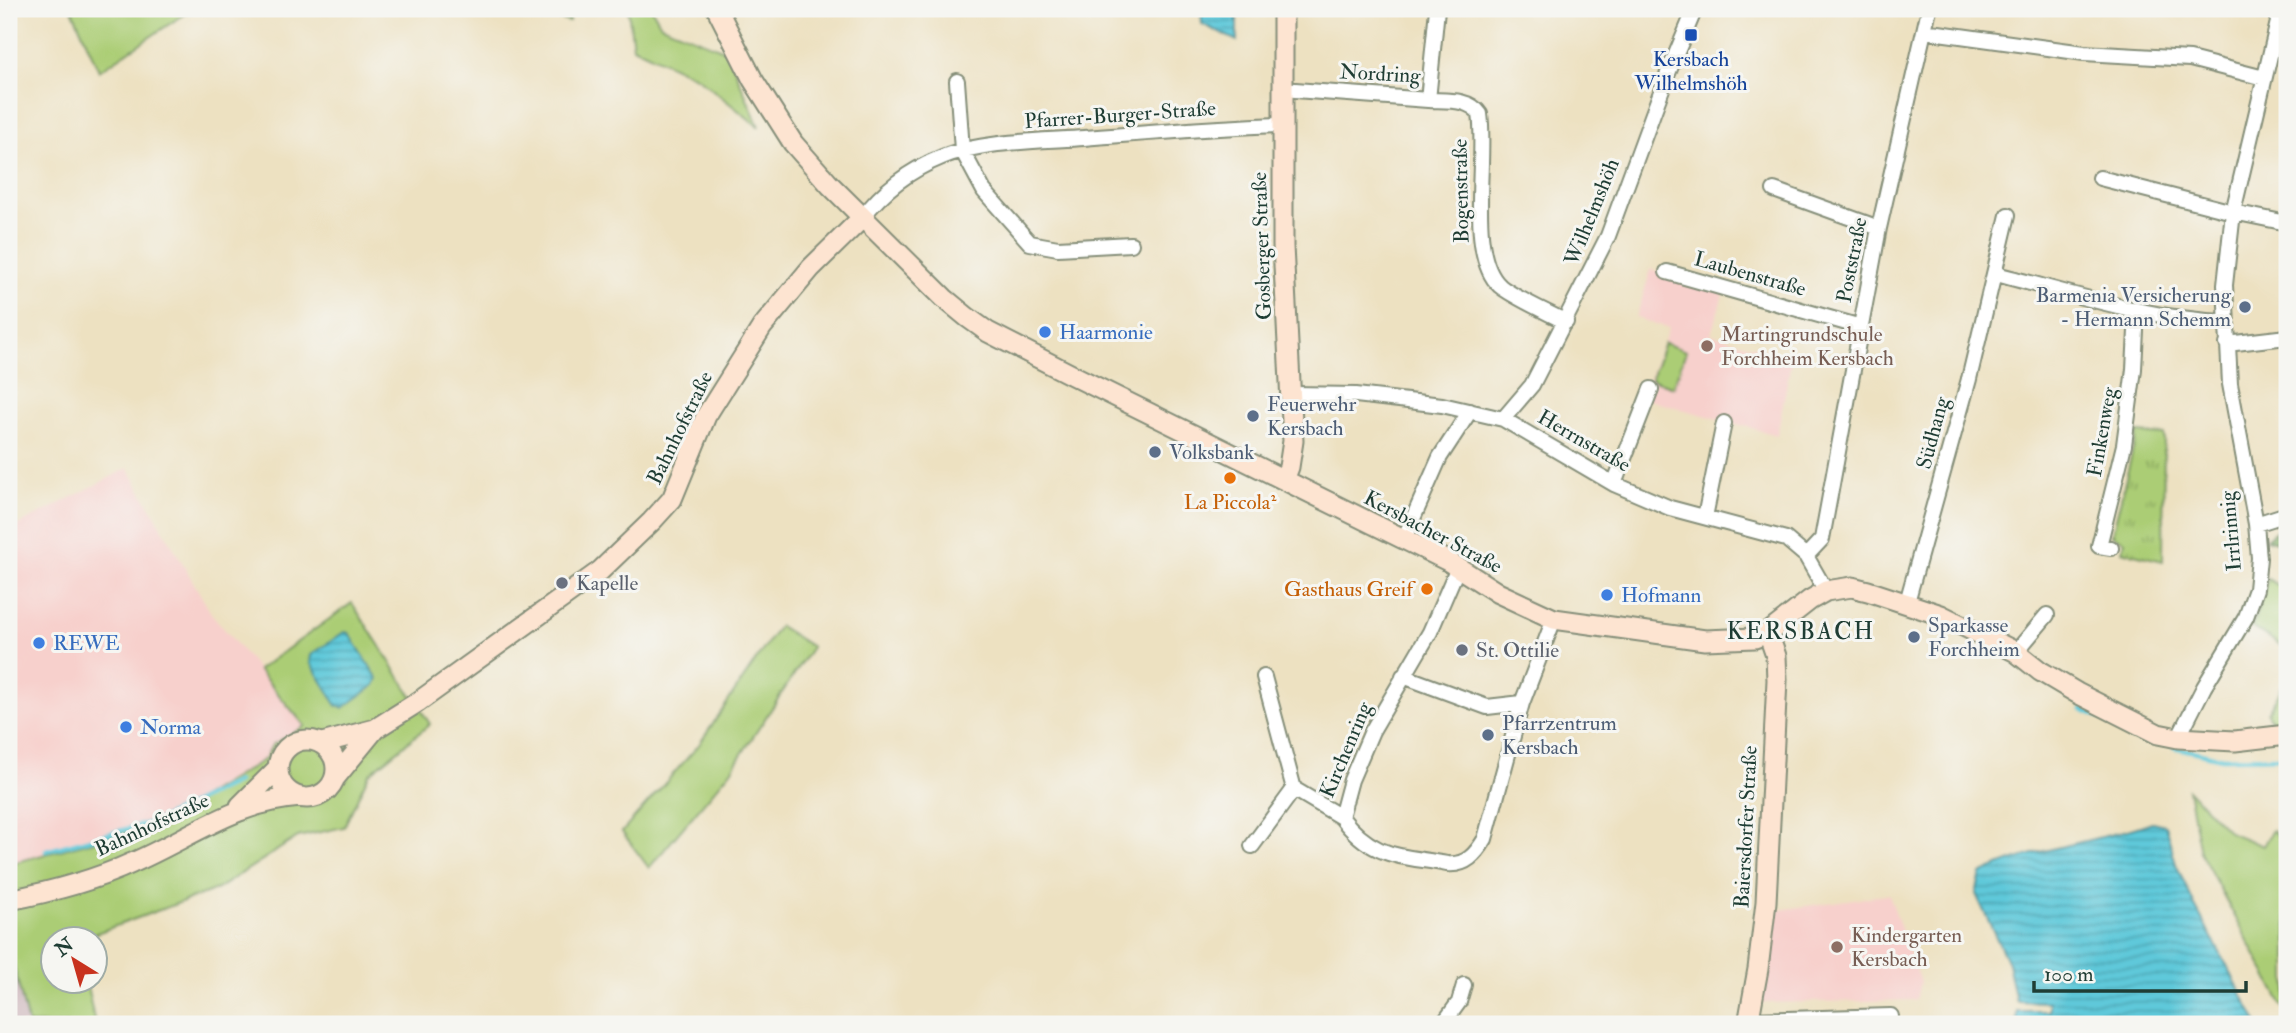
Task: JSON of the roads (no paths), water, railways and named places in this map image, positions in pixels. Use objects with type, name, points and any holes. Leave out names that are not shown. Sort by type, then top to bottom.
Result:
[{"type":"street","name":"Kersbacher Straße","points":[[717,9],[754,80],[793,143],[830,185],[944,298],[988,332],[1404,539],[1458,567],[1498,593],[1554,620],[1705,640],[1745,639],[1768,633],[1826,591]]},
{"type":"street","name":"Gosberger Straße","points":[[1283,9],[1283,247],[1293,441],[1284,480]]},
{"type":"street","name":"Nordring","points":[[1282,89],[1428,100],[1437,9]]},
{"type":"street","name":"Wilhelmshöh","points":[[1503,419],[1532,385],[1608,236],[1665,78],[1695,9]]},
{"type":"street","name":"Poststraße","points":[[1806,556],[1822,540],[1879,228],[1929,9]]},
{"type":"street","name":"Irrlrinnig","points":[[2178,738],[2204,687],[2246,617],[2256,589],[2259,558],[2256,524],[2230,384],[2225,322],[2227,252],[2233,212],[2281,9]]},
{"type":"street","points":[[1924,31],[2084,53],[2190,59],[2264,78]]},
{"type":"street","points":[[957,81],[962,150],[984,191],[1030,243],[1058,248],[1131,244]]},
{"type":"street","name":"Bogenstraße","points":[[1428,100],[1468,103],[1480,114],[1480,234],[1486,267],[1500,286],[1566,322]]},
{"type":"street","name":"Pfarrer-Burger-Straße","points":[[868,224],[884,192],[905,176],[943,156],[962,150],[1026,142],[1281,125]]},
{"type":"street","points":[[2100,178],[2287,223]]},
{"type":"street","points":[[1774,190],[1879,228]]},
{"type":"street","name":"Südhang","points":[[1908,602],[1996,274],[2008,215]]},
{"type":"street","name":"Bahnhofstraße","points":[[375,729],[418,702],[600,570],[652,521],[672,499],[706,416],[762,327],[811,268],[868,224]]},
{"type":"street","name":"Laubenstraße","points":[[1667,272],[1861,327]]},
{"type":"street","points":[[1996,274],[2137,311],[2225,322]]},
{"type":"street","name":"Finkenweg","points":[[2111,548],[2099,546],[2124,445],[2134,369],[2137,311]]},
{"type":"street","points":[[2227,344],[2287,337]]},
{"type":"street","points":[[1614,484],[1651,390]]},
{"type":"street","name":"Herrnstraße","points":[[1292,394],[1356,395],[1443,405],[1503,419],[1614,484],[1670,508],[1786,539],[1806,556],[1826,591]]},
{"type":"street","points":[[1404,539],[1440,457],[1470,411]]},
{"type":"street","points":[[1705,517],[1724,423]]},
{"type":"street","points":[[2256,524],[2287,514]]},
{"type":"street","name":"Kirchenring","points":[[1458,567],[1430,632],[1372,732],[1351,780],[1341,817],[1355,836],[1369,846],[1388,853],[1456,865],[1475,855],[1485,839],[1522,703],[1554,620]]},
{"type":"street","points":[[1826,591],[1852,587],[1908,602],[1941,615],[2016,652],[2040,671],[2077,693],[2158,734],[2178,738],[2235,741],[2287,735]]},
{"type":"street","points":[[2016,652],[2047,615]]},
{"type":"street","name":"Baiersdorfer Straße","points":[[1749,1022],[1758,969],[1769,855],[1777,680],[1776,656],[1768,633]]},
{"type":"street","points":[[1403,676],[1487,707],[1522,703]]},
{"type":"street","points":[[1264,677],[1294,789],[1341,817]]},
{"type":"street","points":[[234,812],[278,768],[282,754],[293,743],[307,739],[322,743],[375,729]]},
{"type":"street","points":[[234,812],[276,799],[317,796],[331,786],[375,729]]},
{"type":"street","points":[[322,743],[335,758],[335,778]]},
{"type":"street","points":[[278,768],[284,787],[301,797]]},
{"type":"street","points":[[1252,846],[1294,789]]},
{"type":"street","name":"Bahnhofstraße","points":[[9,900],[33,896],[132,864],[234,812]]},
{"type":"street","points":[[1443,1024],[1459,1002],[1464,985]]},
{"type":"street","points":[[1749,1022],[1891,1016],[1888,1024]]},
{"type":"water","points":[[1201,9],[1237,9],[1237,41],[1202,24]]},
{"type":"water","points":[[344,632],[349,633],[378,679],[375,685],[343,708],[337,706],[310,662],[311,655]]},
{"type":"water","points":[[2152,822],[2165,825],[2176,864],[2194,904],[2258,1024],[2017,1024],[2017,1011],[2049,1011],[2049,1002],[2016,1001],[2008,963],[1976,894],[1981,874],[2022,857]]},
{"type":"waterway","points":[[2082,709],[2149,740]]},
{"type":"waterway","points":[[2174,747],[2222,758],[2287,757]]},
{"type":"waterway","points":[[46,851],[156,821],[237,782]]},
{"type":"place","name":"Kersbach Wilhelmshöh","points":[[1691,35]]},
{"type":"place","name":"Barmenia Versicherung - Hermann Schemm","points":[[2245,307]]},
{"type":"place","name":"Haarmonie","points":[[1045,332]]},
{"type":"place","name":"Martingrundschule Forchheim Kersbach","points":[[1707,346]]},
{"type":"place","name":"Feuerwehr Kersbach","points":[[1253,416]]},
{"type":"place","name":"Volksbank","points":[[1155,452]]},
{"type":"place","name":"La Piccola²","points":[[1230,478]]},
{"type":"place","name":"Kapelle","points":[[562,583]]},
{"type":"place","name":"Gasthaus Greif","points":[[1427,589]]},
{"type":"place","name":"Hofmann","points":[[1607,595]]},
{"type":"place","name":"Sparkasse Forchheim","points":[[1914,637]]},
{"type":"place","name":"REWE","points":[[39,643]]},
{"type":"place","name":"St. Ottilie","points":[[1462,650]]},
{"type":"place","name":"Norma","points":[[126,727]]},
{"type":"place","name":"Pfarrzentrum Kersbach","points":[[1488,735]]},
{"type":"place","name":"Kindergarten Kersbach","points":[[1837,947]]},
{"type":"district","name":"KERSBACH","points":[[1801,631]]}]
